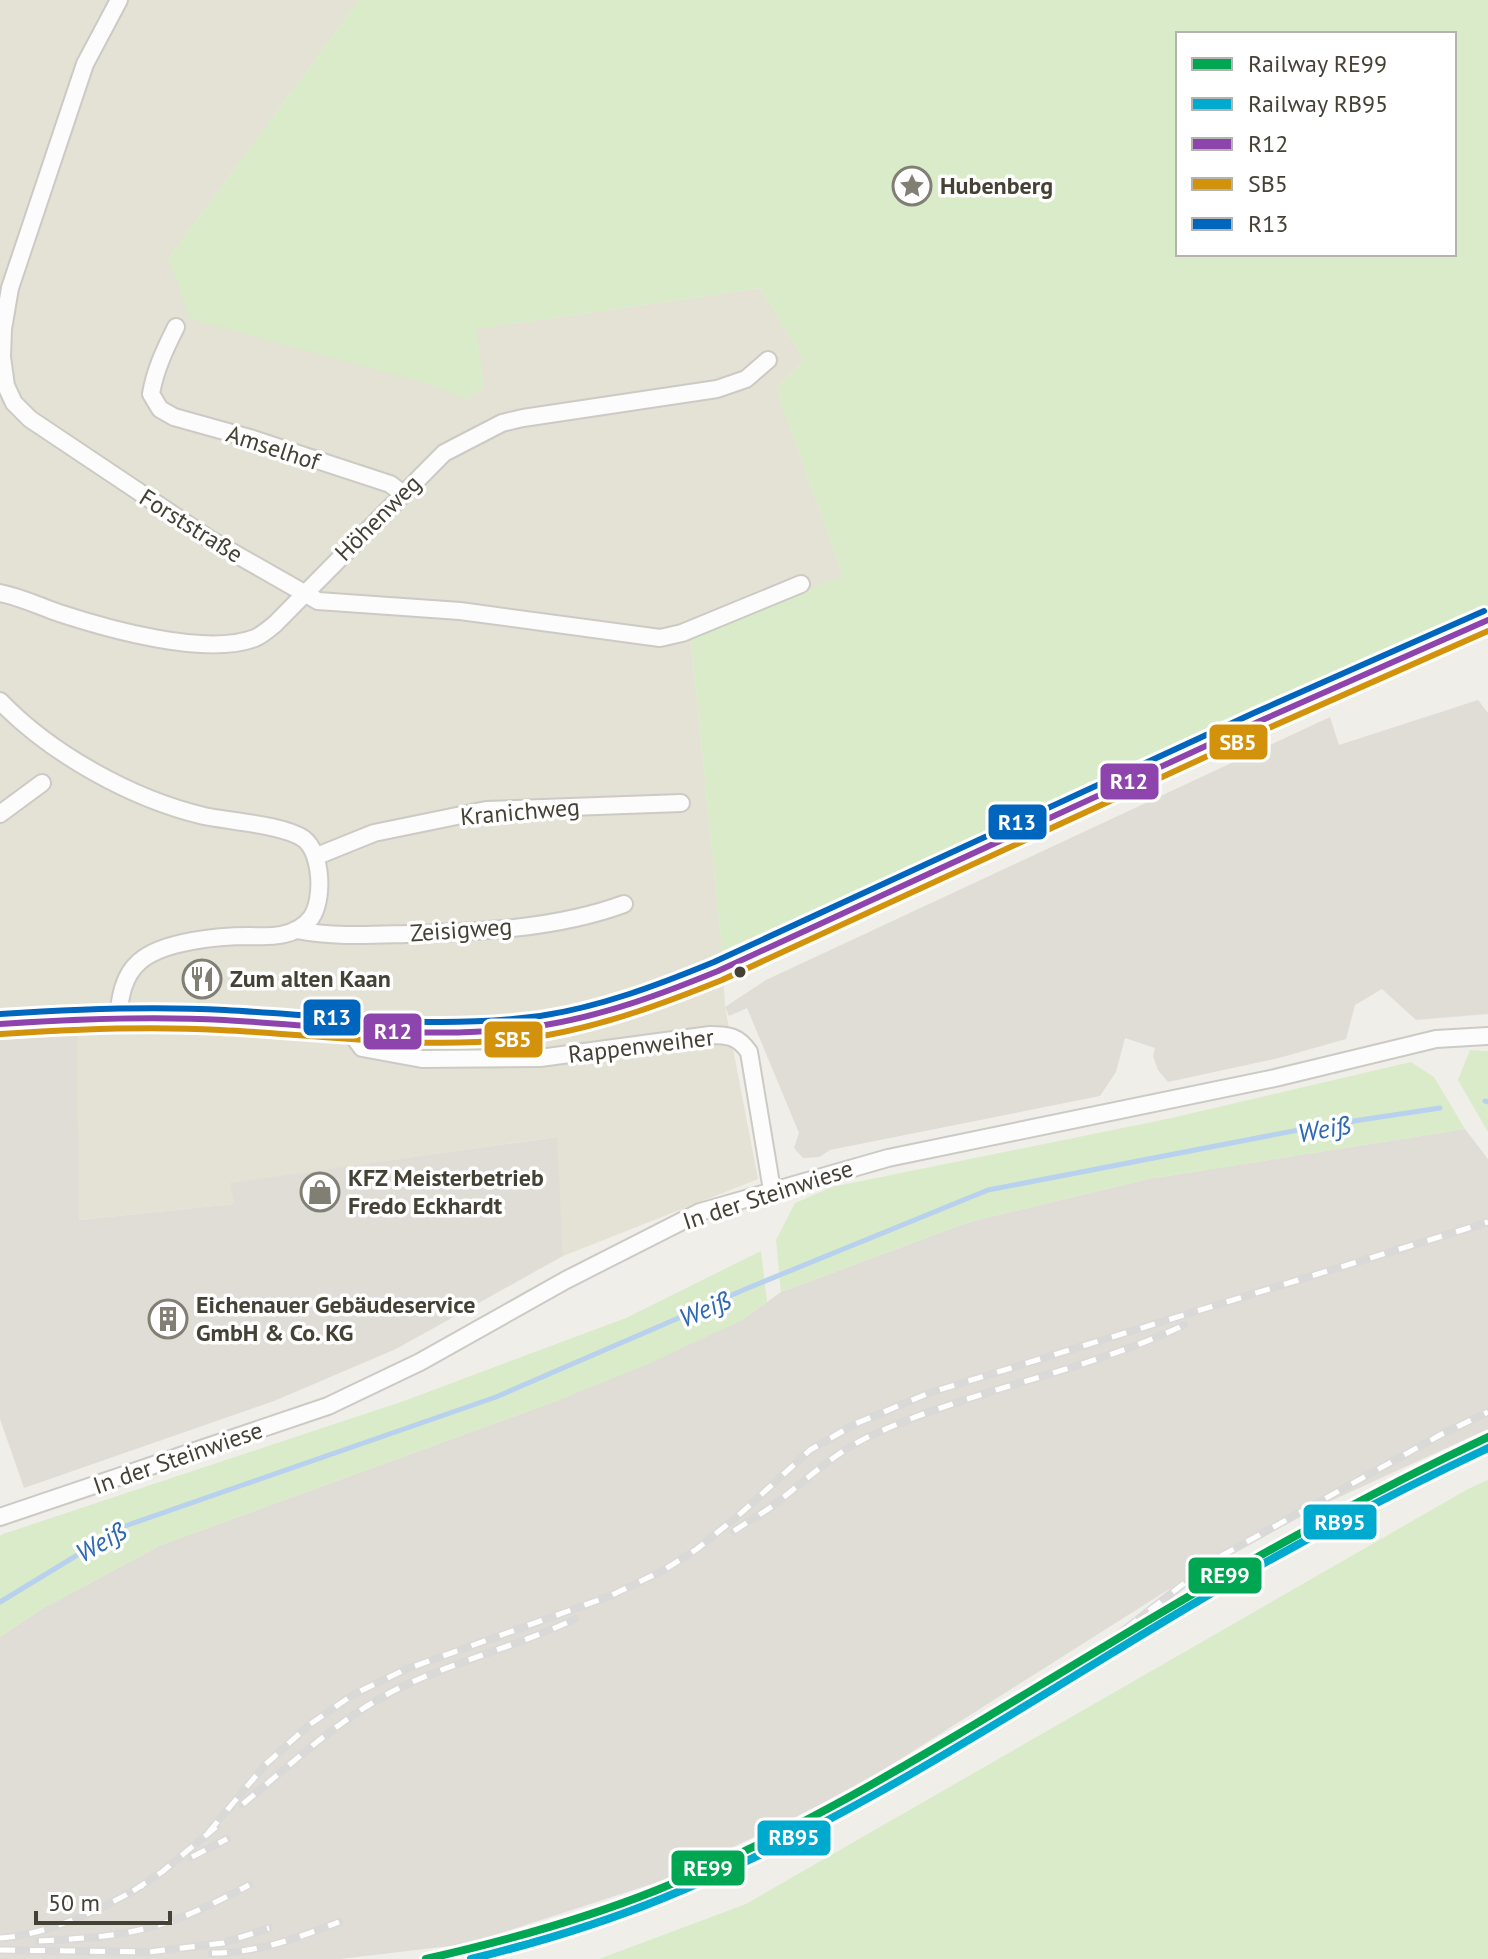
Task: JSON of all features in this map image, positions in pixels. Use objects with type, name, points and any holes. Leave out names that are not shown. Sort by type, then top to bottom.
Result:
[{"type":"main road","points":[[0,1024],[118,1017],[468,1033],[545,1025],[602,1013],[720,969],[1175,758],[1488,620]]},
{"type":"street","name":"Forststraße","points":[[119,0],[85,64],[10,288],[3,329],[2,357],[6,386],[14,403],[30,419],[211,540],[318,601],[460,611],[660,638],[682,633],[801,584]]},
{"type":"street","name":"Amselhof","points":[[176,327],[159,360],[151,394],[160,409],[174,417],[390,484],[402,493]]},
{"type":"street","name":"Höhenweg","points":[[0,593],[144,636],[188,642],[232,643],[256,637],[275,624],[444,453],[502,423],[717,389],[746,379],[768,360]]},
{"type":"street","points":[[0,701],[53,746],[108,779],[165,804],[201,815],[284,830],[304,839],[317,856],[320,884],[312,916],[296,930],[281,936],[190,942],[140,960],[120,996],[118,1017]]},
{"type":"street","points":[[0,814],[42,783]]},
{"type":"street","name":"Kranichweg","points":[[317,856],[374,833],[486,810],[681,803]]},
{"type":"street","name":"Zeisigweg","points":[[296,930],[326,936],[471,932],[601,912],[624,904]]},
{"type":"street","name":"Rappenweiher","points":[[348,1029],[362,1048],[422,1059],[540,1058],[728,1035],[741,1041],[749,1052],[772,1190]]},
{"type":"street","name":"In der Steinwiese","points":[[0,1517],[328,1406],[420,1362],[566,1280],[700,1212],[888,1158],[1275,1078],[1436,1039],[1488,1036]]},
{"type":"shaded area","points":[[0,0],[359,0],[168,259],[466,399],[484,388],[476,329],[760,288],[804,360],[776,388],[843,576],[691,641],[725,1007],[758,1179],[563,1256],[556,1137],[231,1183],[234,1204],[78,1220],[77,1032],[0,1037]]},
{"type":"shaded area","points":[[1478,700],[1488,713],[1488,1014],[1416,1020],[1382,989],[1355,1005],[1346,1039],[1279,1058],[1168,1082],[1158,1070],[1153,1056],[1155,1048],[1125,1038],[1116,1072],[1100,1096],[830,1150],[819,1157],[803,1158],[794,1148],[799,1133],[747,1008],[729,1016],[725,1007],[766,980],[1330,717],[1339,745]]},
{"type":"shaded area","points":[[77,1032],[79,1220],[234,1204],[230,1183],[557,1137],[563,1256],[396,1349],[274,1401],[24,1488],[0,1419],[0,1037]]},
{"type":"shaded area","points":[[1465,1129],[1488,1159],[1488,1429],[1250,1538],[850,1791],[664,1880],[467,1944],[340,1959],[0,1959],[0,1637],[45,1607],[161,1545],[559,1400],[742,1320],[781,1292],[969,1222],[1148,1179]]},
{"type":"green space","points":[[359,0],[1488,0],[1488,607],[722,951],[691,640],[843,576],[776,388],[804,360],[760,288],[477,329],[484,388],[466,399],[433,385],[191,319],[168,259]]},
{"type":"green space","points":[[1470,1050],[1488,1051],[1488,1132],[1458,1080]]},
{"type":"green space","points":[[1411,1062],[1434,1077],[1465,1129],[1148,1179],[969,1222],[781,1292],[776,1240],[795,1203],[832,1187],[1167,1119]]},
{"type":"green space","points":[[761,1251],[767,1302],[742,1320],[648,1364],[559,1400],[161,1545],[45,1607],[0,1637],[0,1536],[3,1534],[404,1401],[626,1318]]},
{"type":"green space","points":[[1488,1480],[1488,1959],[599,1959],[746,1904]]},
{"type":"waterway","name":"Weiß","points":[[0,1602],[125,1526],[496,1397],[748,1288],[988,1190],[1314,1127],[1440,1108]]},
{"type":"railway","points":[[208,1833],[265,1765],[309,1725],[354,1694],[404,1670],[610,1596],[664,1570],[697,1549],[739,1515],[810,1450],[855,1424],[929,1393],[1488,1222]]},
{"type":"railway","points":[[734,1531],[774,1505],[833,1458],[868,1437],[946,1406],[1146,1342],[1184,1325]]},
{"type":"railway","points":[[1051,1680],[1100,1649],[1214,1560],[1442,1434],[1488,1412]]},
{"type":"railway","points":[[243,1804],[343,1722],[387,1694],[430,1674],[575,1619]]},
{"type":"railway","points":[[133,1891],[162,1872],[216,1827]]},
{"type":"railway","points":[[192,1857],[227,1839]]},
{"type":"railway","points":[[0,1938],[37,1932],[74,1919],[143,1885]]},
{"type":"railway","points":[[39,1941],[109,1935],[151,1927],[189,1914],[249,1885]]},
{"type":"railway","points":[[212,1953],[261,1947],[339,1922]]},
{"type":"railway","points":[[0,1950],[149,1952],[223,1943],[269,1928]]},
{"type":"rail line","name":"RE99","points":[[426,1959],[600,1911],[716,1865],[773,1837],[942,1744],[1248,1563],[1343,1510],[1488,1437]]},
{"type":"rail line","name":"RB95","points":[[471,1959],[568,1932],[638,1908],[802,1834],[938,1758],[1274,1557],[1488,1448]]},
{"type":"transit line","name":"R13","points":[[0,1014],[169,1008],[461,1022],[540,1016],[607,1001],[714,962],[1256,712],[1484,611]]},
{"type":"transit line","name":"R12","points":[[0,1024],[168,1018],[384,1031],[465,1032],[545,1025],[589,1016],[654,996],[718,971],[1260,721],[1488,620]]},
{"type":"transit line","name":"SB5","points":[[1,1034],[165,1028],[466,1043],[548,1035],[592,1025],[658,1005],[722,980],[1264,730],[1488,631]]},
{"type":"place","name":"Hubenberg","points":[[912,186]]},
{"type":"place","name":"Zum alten Kaan","points":[[202,979]]},
{"type":"place","name":"KFZ Meisterbetrieb Fredo Eckhardt","points":[[320,1192]]},
{"type":"place","name":"Eichenauer Gebäudeservice GmbH & Co. KG","points":[[168,1319]]}]
